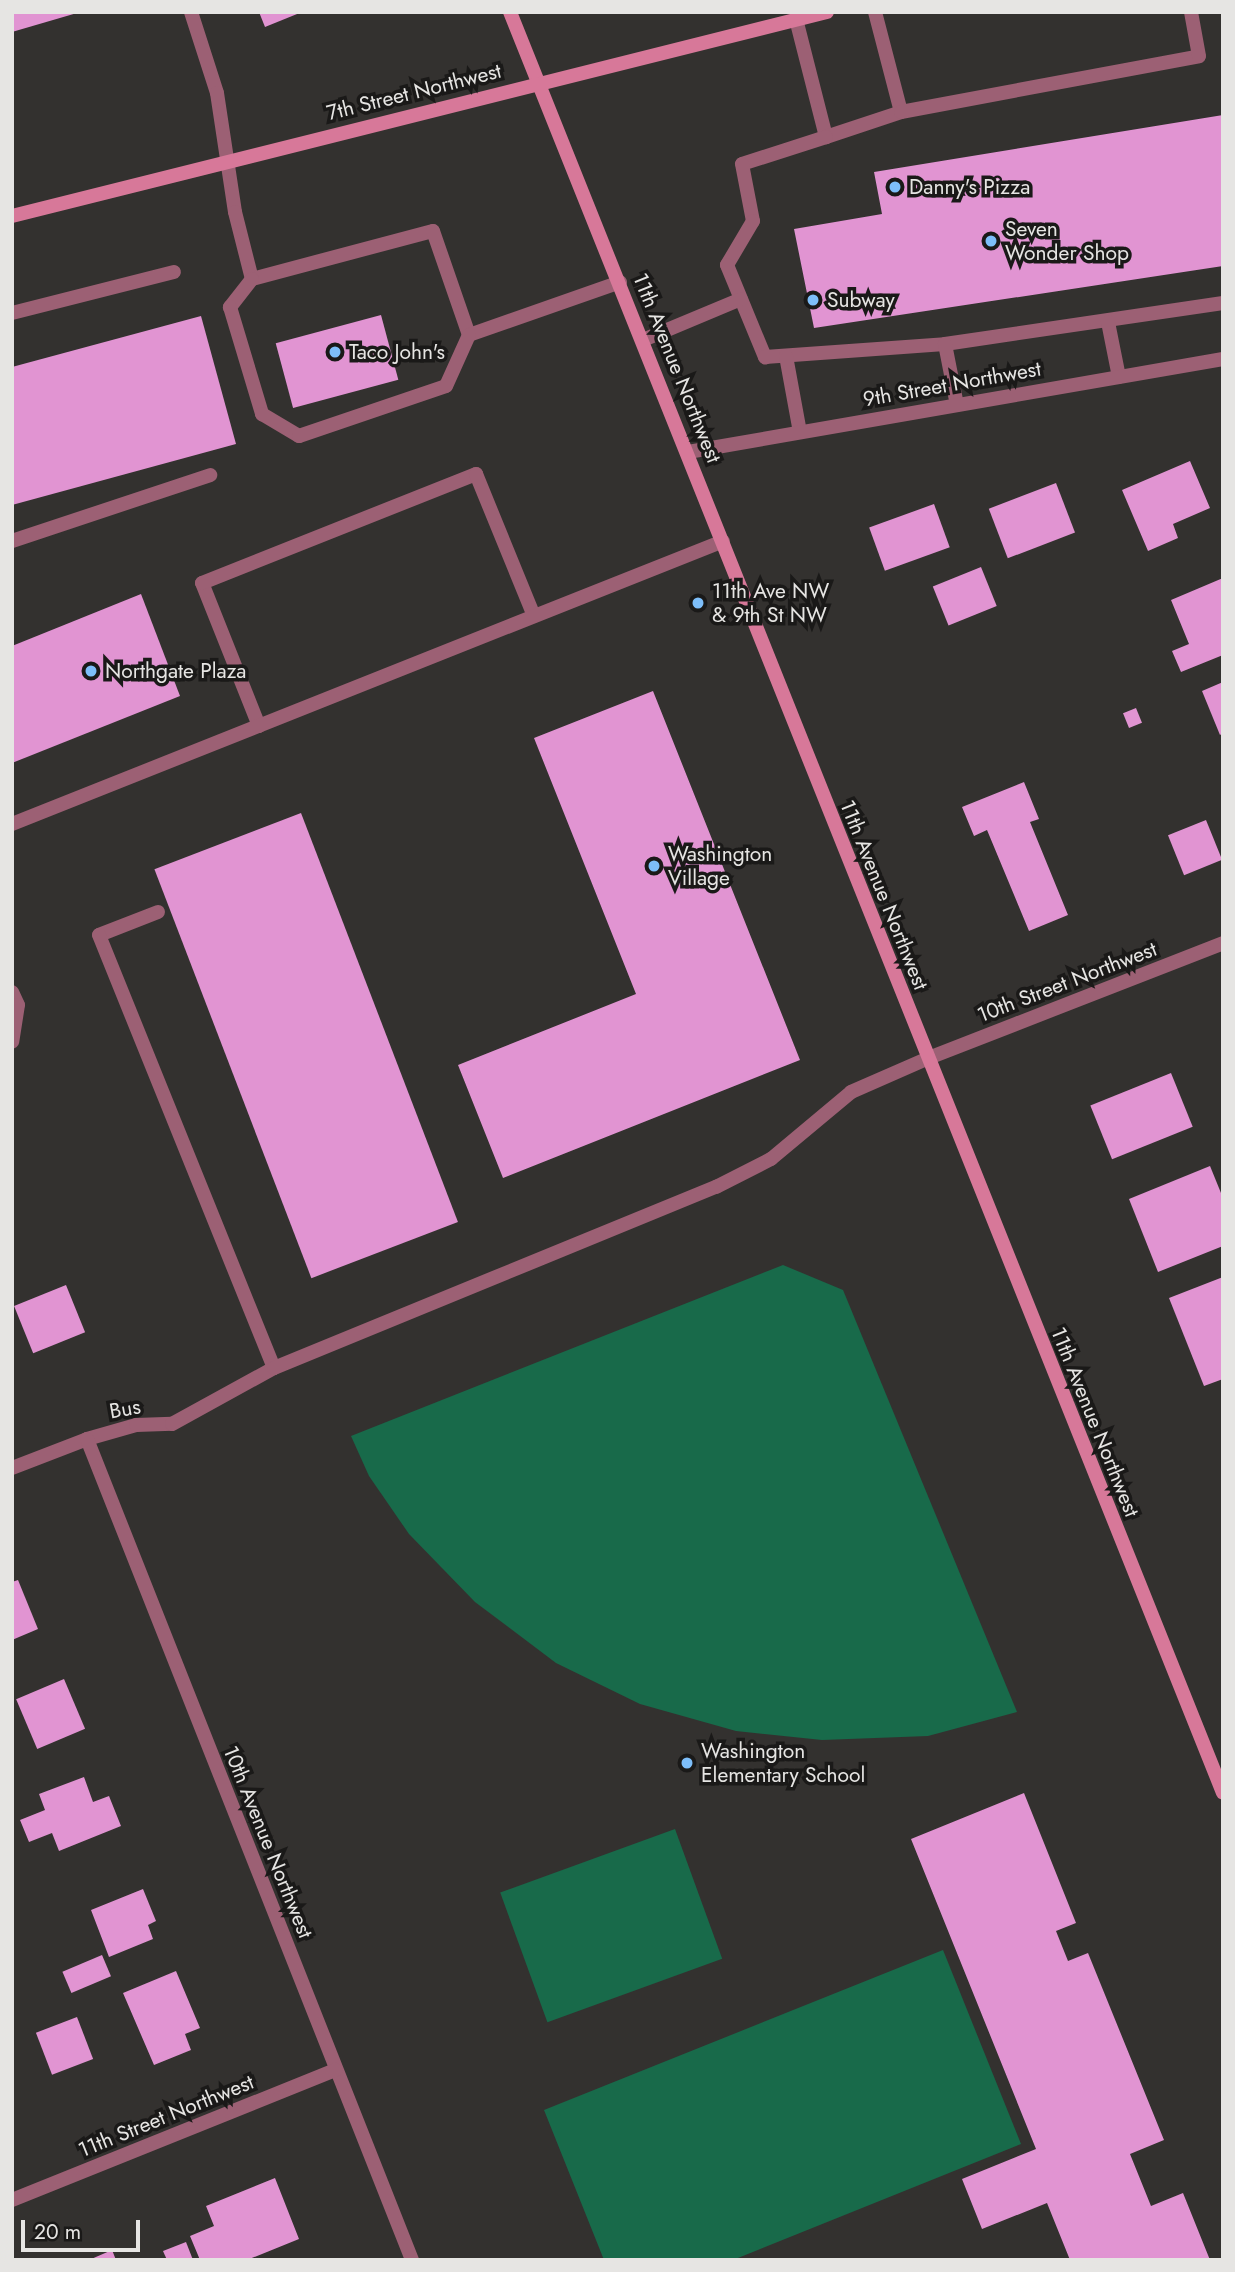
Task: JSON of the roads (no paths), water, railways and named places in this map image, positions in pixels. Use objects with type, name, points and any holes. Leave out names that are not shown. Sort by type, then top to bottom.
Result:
[{"type":"main road","name":"11th Avenue Northwest","points":[[510,12],[688,452],[926,1059],[1223,1793]]},
{"type":"main road","name":"7th Street Northwest","points":[[12,216],[827,12]]},
{"type":"street","points":[[191,12],[217,93],[252,279]]},
{"type":"street","points":[[875,12],[901,112]]},
{"type":"street","points":[[1191,12],[1199,56],[901,112],[742,164],[753,221],[727,265],[765,358],[945,344],[1222,305]]},
{"type":"street","points":[[796,19],[826,137]]},
{"type":"street","points":[[433,231],[469,335],[446,386],[299,436],[262,414],[230,307],[252,279],[433,231]]},
{"type":"street","points":[[12,313],[174,272]]},
{"type":"street","points":[[469,335],[620,282]]},
{"type":"street","points":[[643,340],[741,299]]},
{"type":"street","points":[[1108,322],[1119,377]]},
{"type":"street","points":[[945,344],[957,405]]},
{"type":"street","points":[[786,356],[800,432]]},
{"type":"street","name":"9th Street Northwest","points":[[688,452],[1223,359]]},
{"type":"street","points":[[259,726],[202,583],[476,474],[534,616]]},
{"type":"street","points":[[12,541],[209,475]]},
{"type":"street","points":[[12,824],[723,541]]},
{"type":"street","points":[[158,912],[99,936],[274,1368]]},
{"type":"street","name":"10th Street Northwest","points":[[172,1424],[274,1368],[716,1187],[771,1159],[851,1092],[926,1059],[1223,943]]},
{"type":"street","points":[[12,992],[18,1005],[12,1042]]},
{"type":"street","name":"Bus","points":[[87,1438],[136,1425],[172,1424]]},
{"type":"street","points":[[12,1468],[87,1438]]},
{"type":"street","name":"10th Avenue Northwest","points":[[87,1438],[412,2260]]},
{"type":"street","name":"11th Street Northwest","points":[[12,2200],[336,2070]]},
{"type":"place","name":"Danny's Pizza","points":[[895,187]]},
{"type":"place","name":"Seven Wonder Shop","points":[[991,241]]},
{"type":"place","name":"Subway","points":[[813,300]]},
{"type":"place","name":"Taco John's","points":[[335,352]]},
{"type":"place","name":"11th Ave NW & 9th St NW","points":[[698,603]]},
{"type":"place","name":"Northgate Plaza","points":[[91,671]]},
{"type":"place","name":"Washington Village","points":[[654,866]]},
{"type":"place","name":"Washington Elementary School","points":[[687,1763]]}]
